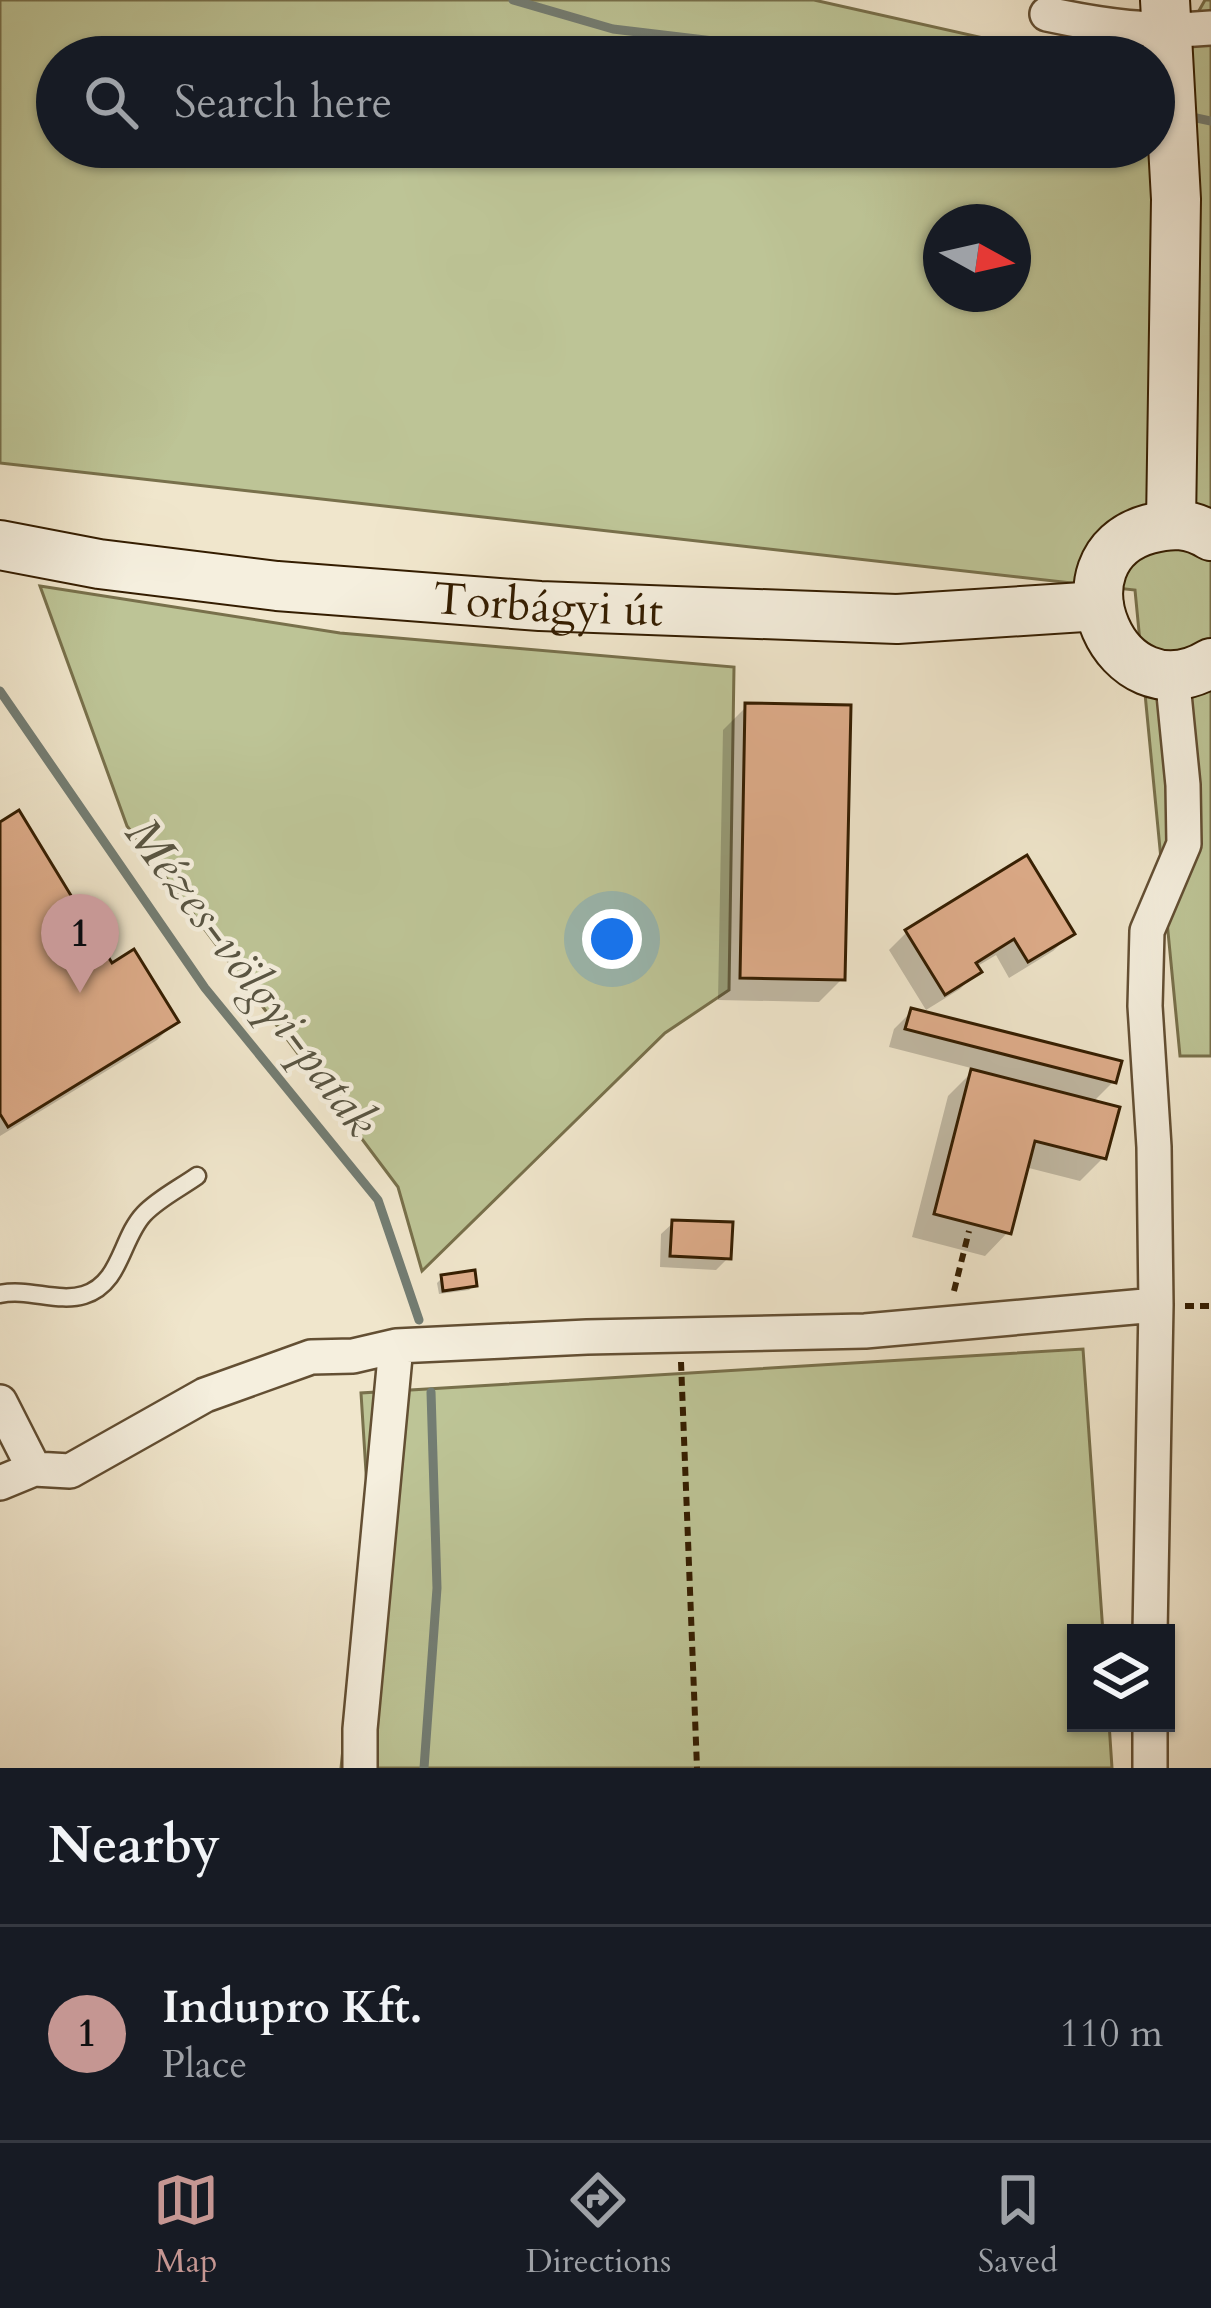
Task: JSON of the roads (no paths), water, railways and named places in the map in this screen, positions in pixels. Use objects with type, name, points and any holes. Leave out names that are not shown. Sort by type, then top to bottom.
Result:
[{"type":"street","points":[[1047,14],[1123,29],[1181,20],[1175,95]]},
{"type":"street","points":[[1150,1624],[1156,1305],[1154,1147],[1145,1006],[1147,932],[1184,844],[1183,785],[1192,668],[1146,670],[1129,661],[1104,631],[1098,588],[1105,566],[1138,532],[1191,530],[1175,166]]},
{"type":"street","name":"Torbágyi út","points":[[0,545],[99,564],[277,586],[540,606],[896,619],[1099,606]]},
{"type":"street","points":[[0,1483],[34,1469],[70,1472],[205,1395],[311,1358],[353,1356],[395,1346],[865,1331],[1156,1305]]},
{"type":"street","points":[[360,1768],[395,1346]]},
{"type":"street","points":[[0,1402],[34,1469]]},
{"type":"street","points":[[1150,1732],[1150,1768]]},
{"type":"lane","points":[[0,1294],[22,1290],[84,1295],[107,1280],[142,1216],[197,1176]]},
{"type":"waterway","points":[[513,0],[613,29],[671,36]]},
{"type":"waterway","points":[[1187,116],[1211,121]]},
{"type":"waterway","name":"Mézes-völgyi-patak","points":[[0,691],[205,988],[378,1200],[419,1320]]},
{"type":"waterway","name":"Mézes-völgyi-patak","points":[[424,1768],[437,1588],[431,1392]]},
{"type":"place","name":"Indupro Kft.","points":[[80,993]]}]
